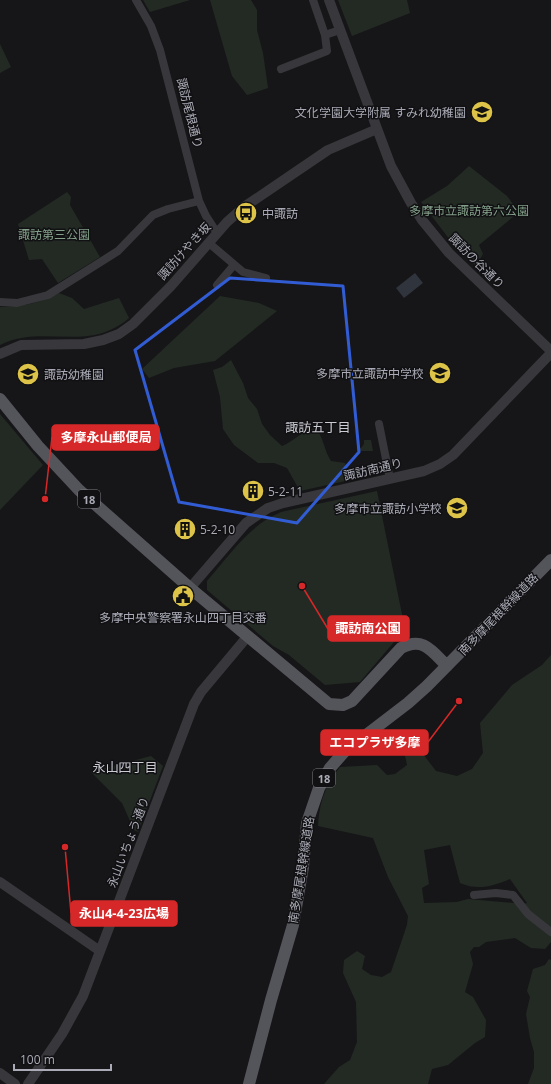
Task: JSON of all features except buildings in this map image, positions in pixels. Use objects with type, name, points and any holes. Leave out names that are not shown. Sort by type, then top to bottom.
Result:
[{"type":"main road","name":"18","points":[[0,399],[38,446],[79,490],[190,588],[322,699],[336,706],[343,706],[352,701],[402,648],[408,644],[422,644],[447,666]]},
{"type":"main road","name":"南多摩尾根幹線道路","points":[[249,1084],[270,1000],[294,920],[304,867],[307,823],[319,788],[330,768],[344,752],[408,703],[447,666],[551,560]]},
{"type":"street","name":"諏訪尾根通り","points":[[136,0],[151,26],[164,60],[200,201],[206,216],[217,233]]},
{"type":"street","points":[[282,69],[327,51],[325,35],[313,0]]},
{"type":"street","name":"諏訪の谷通り","points":[[329,0],[377,129],[403,191],[432,234],[449,253],[551,352]]},
{"type":"street","points":[[325,35],[340,30]]},
{"type":"street","name":"諏訪けやき坂","points":[[0,354],[21,345],[84,344],[104,340],[119,334],[133,324],[157,300],[210,244],[217,233],[244,207],[274,185],[328,150],[377,129]]},
{"type":"street","points":[[0,302],[17,303],[48,295],[118,251],[153,215],[168,209],[200,201]]},
{"type":"street","points":[[210,244],[244,272],[266,278]]},
{"type":"street","points":[[217,285],[234,265]]},
{"type":"street","name":"諏訪南通り","points":[[190,588],[246,523],[268,508],[283,503],[424,471],[440,464],[453,455],[551,352]]},
{"type":"street","points":[[379,424],[390,479]]},
{"type":"street","name":"永山いちょう通り","points":[[28,1084],[75,1010],[100,951],[196,701],[201,692],[247,636]]},
{"type":"street","points":[[0,882],[100,951]]},
{"type":"street","points":[[474,895],[496,893],[513,895],[528,914],[551,932]]},
{"type":"street","points":[[0,1073],[15,1084]]},
{"type":"highlighted area","points":[[230,278],[343,286],[359,452],[297,523],[179,502],[135,350]]},
{"type":"green space","points":[[143,0],[190,0],[150,12]]},
{"type":"green space","points":[[210,0],[251,0],[257,10],[257,30],[263,53],[268,88],[247,95],[232,76]]},
{"type":"green space","points":[[338,0],[407,0],[410,13],[352,36]]},
{"type":"green space","points":[[0,44],[11,67],[0,73]]},
{"type":"green space","name":"多摩市立諏訪第六公園","points":[[469,166],[507,196],[519,212],[479,245],[483,254],[476,266],[450,240],[421,202],[447,186]]},
{"type":"green space","name":"諏訪第三公園","points":[[67,192],[71,197],[70,205],[100,257],[58,283],[42,259],[29,260],[18,224]]},
{"type":"green space","points":[[59,293],[72,298],[84,309],[119,298],[129,318],[113,329],[97,334],[81,337],[32,337],[16,339],[0,345],[0,307],[30,304]]},
{"type":"green space","points":[[220,296],[259,303],[277,311],[215,361],[174,368],[149,378],[142,369]]},
{"type":"green space","points":[[231,360],[243,383],[248,398],[257,409],[262,424],[270,435],[282,446],[306,431],[315,428],[331,461],[345,463],[350,480],[300,491],[287,468],[274,463],[258,463],[234,445],[223,429],[220,397],[213,370],[222,367]]},
{"type":"green space","points":[[0,414],[43,465],[0,510]]},
{"type":"green space","points":[[364,440],[371,440],[373,451],[357,451],[357,448],[361,448],[364,444]]},
{"type":"green space","points":[[377,491],[405,629],[360,682],[325,685],[289,655],[273,646],[207,590],[207,581],[249,533],[259,525],[281,512]]},
{"type":"green space","points":[[551,655],[551,942],[545,949],[531,948],[515,938],[486,942],[479,947],[474,947],[470,952],[473,964],[465,992],[473,997],[486,1020],[485,1037],[475,1043],[448,1065],[432,1069],[428,1084],[324,1084],[339,1067],[350,1060],[357,1042],[356,1002],[343,973],[344,960],[357,951],[365,956],[362,969],[371,975],[382,977],[391,972],[407,925],[408,916],[388,877],[373,838],[318,826],[320,809],[330,782],[340,767],[377,765],[387,775],[395,774],[407,765],[404,751],[420,750],[436,771],[457,776],[472,769],[483,753],[480,723],[512,685],[542,665]],"holes":[[[450,845],[460,883],[473,887],[485,887],[510,879],[527,903],[524,904],[468,899],[457,902],[424,903],[422,888],[429,884],[424,850]]]},
{"type":"green space","points":[[151,756],[163,766],[138,832],[134,830],[122,803],[91,772]]},
{"type":"green space","points":[[549,959],[551,960],[551,1084],[528,1084],[534,1068],[534,1052],[526,1014],[530,997],[527,991],[533,969],[545,965]]},
{"type":"shaded area","points":[[415,273],[423,283],[404,298],[396,288]]},
{"type":"place","name":"文化学園大学附属 すみれ幼稚園","points":[[482,112]]},
{"type":"place","name":"中諏訪","points":[[246,213]]},
{"type":"place","name":"多摩市立諏訪中学校","points":[[440,373]]},
{"type":"place","name":"諏訪幼稚園","points":[[28,374]]},
{"type":"place","name":"5-2-11","points":[[253,491]]},
{"type":"place","name":"多摩永山郵便局","points":[[45,499]]},
{"type":"place","name":"多摩市立諏訪小学校","points":[[457,508]]},
{"type":"place","name":"5-2-10","points":[[185,529]]},
{"type":"place","name":"諏訪南公園","points":[[302,586]]},
{"type":"place","name":"多摩中央警察署永山四丁目交番","points":[[183,596]]},
{"type":"place","name":"エコプラザ多摩","points":[[459,701]]},
{"type":"place","name":"永山4-4-23広場","points":[[65,847]]},
{"type":"district","name":"諏訪五丁目","points":[[318,427]]},
{"type":"district","name":"永山四丁目","points":[[125,767]]}]
